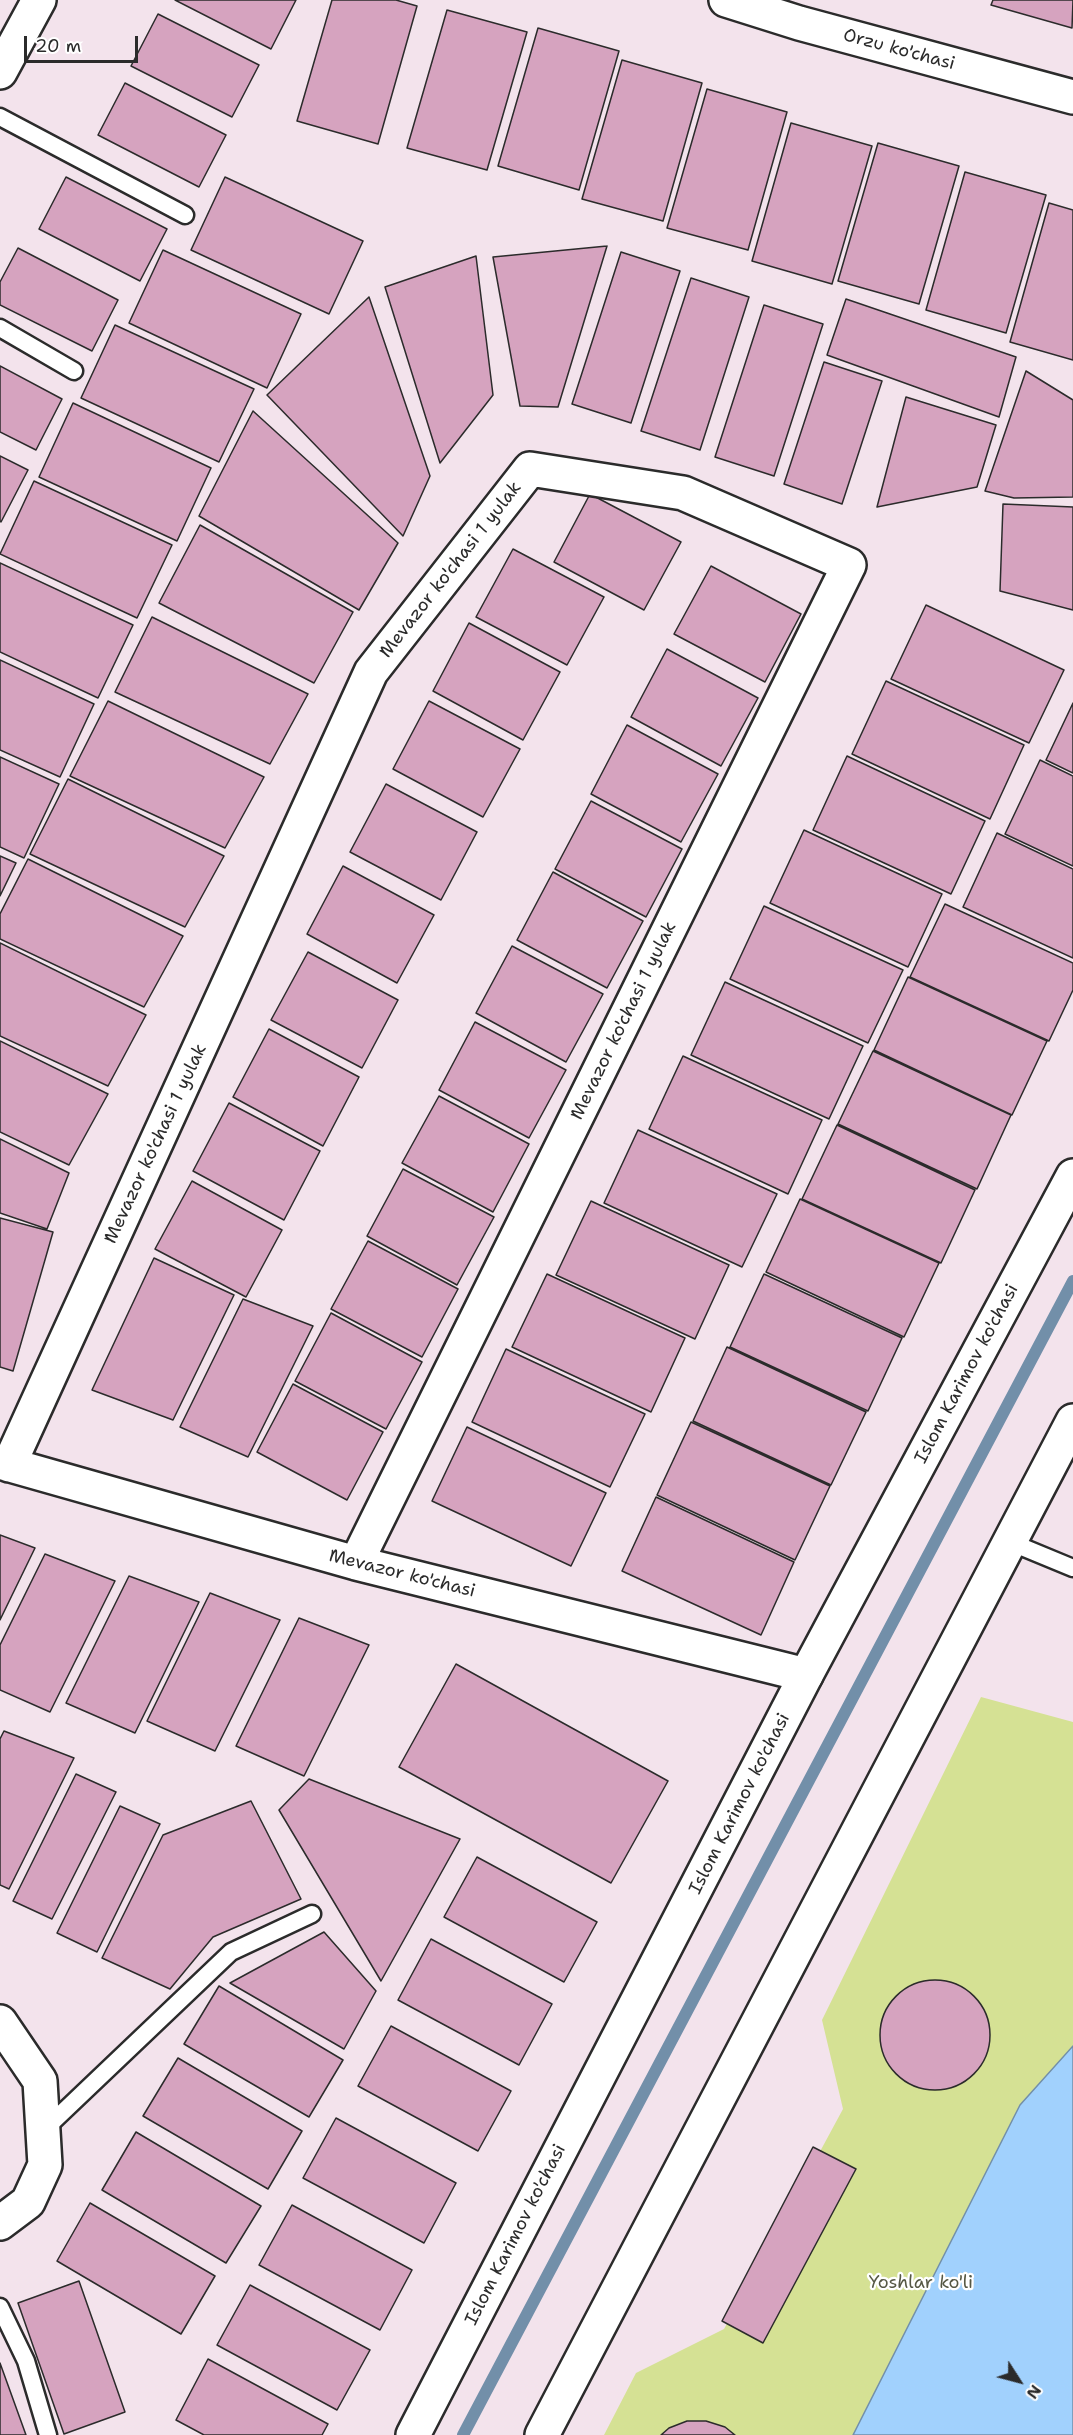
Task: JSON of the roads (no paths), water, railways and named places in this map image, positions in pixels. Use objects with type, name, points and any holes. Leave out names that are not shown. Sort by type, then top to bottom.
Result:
[{"type":"street","points":[[0,72],[39,0]]},
{"type":"street","name":"Orzu ko'chasi","points":[[726,0],[804,11],[1073,98]]},
{"type":"street","name":"Mevazor ko'chasi 1 yulak","points":[[5,1464],[371,672],[530,469],[683,493],[849,565],[356,1563]]},
{"type":"street","name":"Islom Karimov ko'chasi","points":[[413,2435],[806,1675],[1073,1176]]},
{"type":"street","points":[[542,2435],[1073,1421]]},
{"type":"street","name":"Mevazor ko'chasi","points":[[5,1464],[356,1563],[806,1675]]},
{"type":"street","points":[[0,2022],[40,2081],[45,2165],[28,2202],[0,2223]]},
{"type":"lane","points":[[0,117],[185,215]]},
{"type":"lane","points":[[0,328],[74,371]]},
{"type":"lane","points":[[1010,1542],[1073,1568]]},
{"type":"lane","points":[[44,2130],[231,1953],[312,1914]]},
{"type":"lane","points":[[0,2307],[26,2361],[48,2435]]},
{"type":"water","points":[[1073,2046],[1073,2435],[853,2435],[1020,2105]]},
{"type":"waterway","points":[[463,2435],[1073,1281]]},
{"type":"park label","name":"Yoshlar ko'li","points":[[921,2283]]}]
